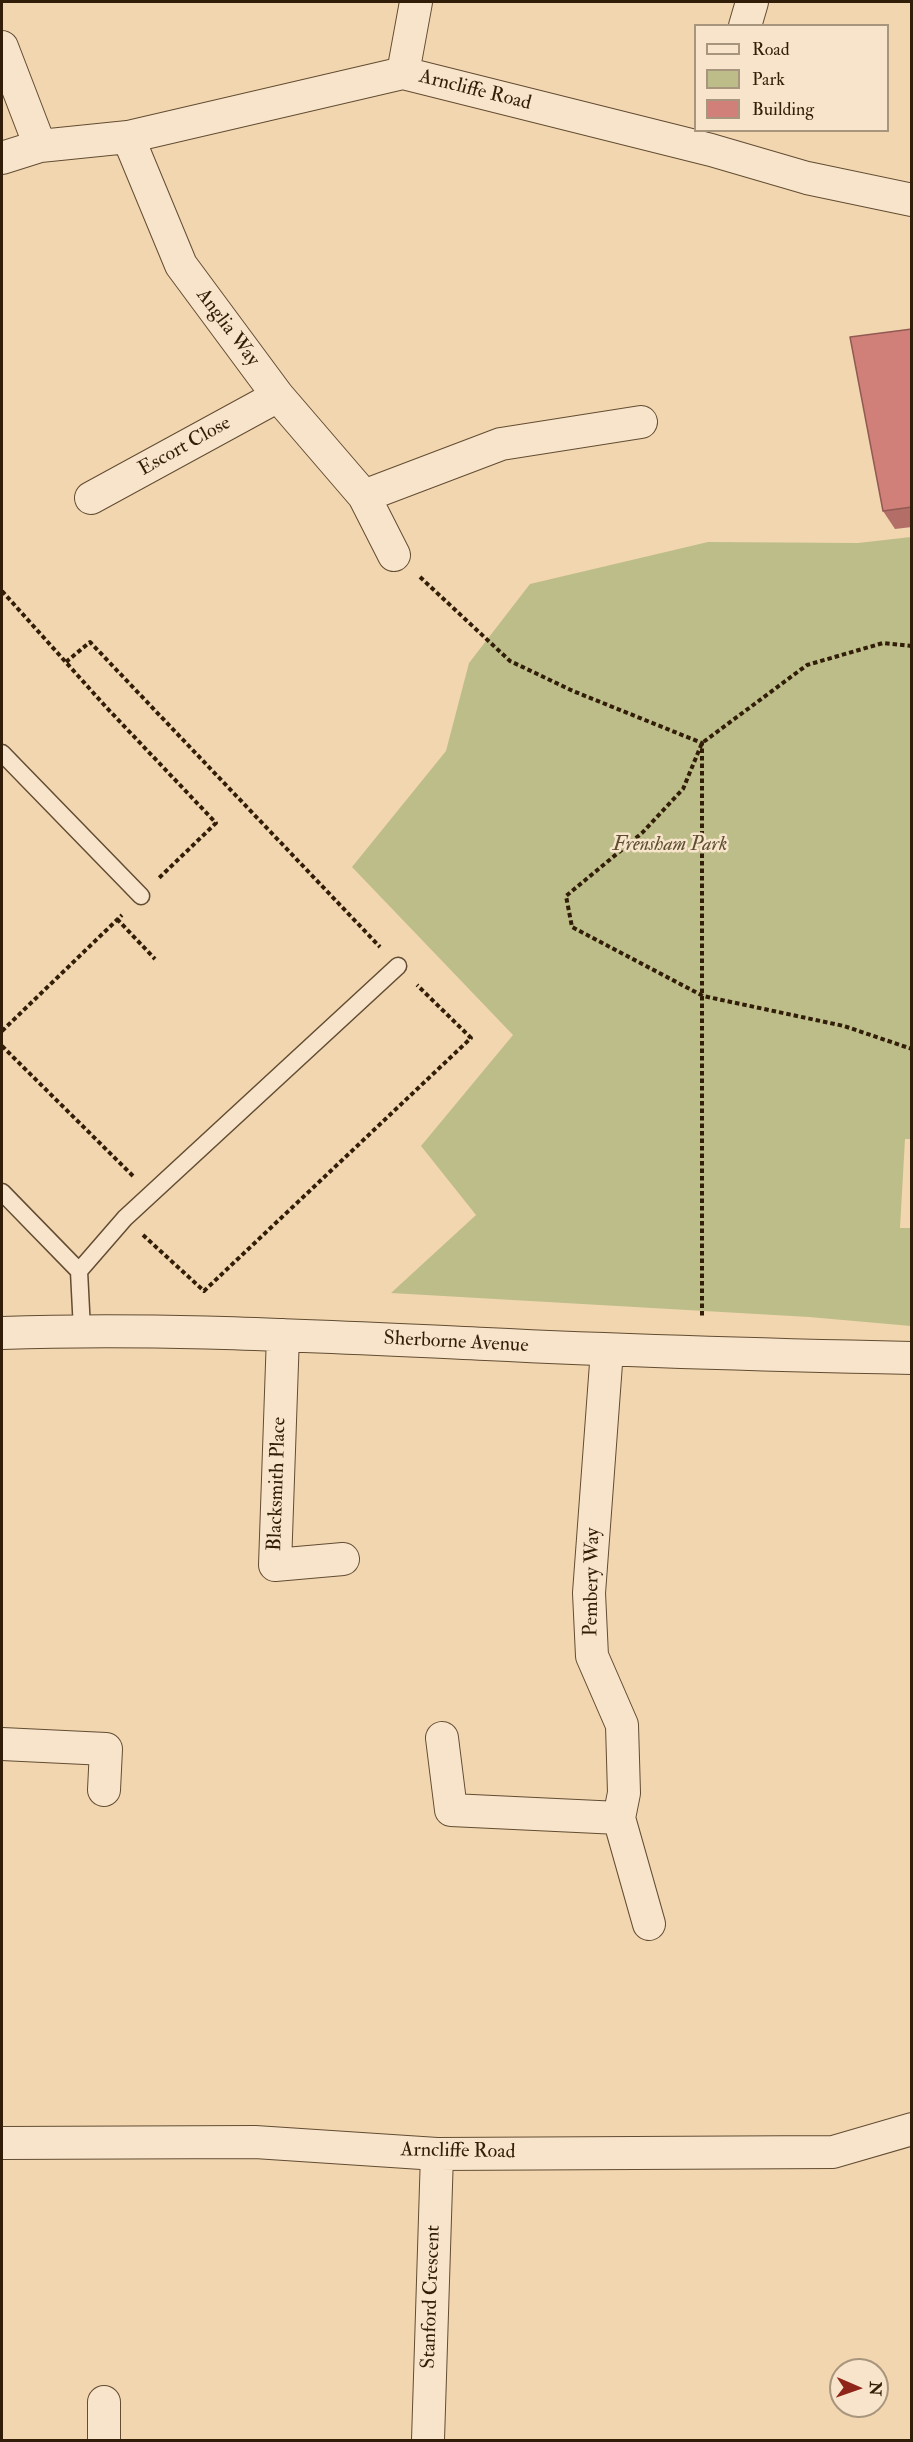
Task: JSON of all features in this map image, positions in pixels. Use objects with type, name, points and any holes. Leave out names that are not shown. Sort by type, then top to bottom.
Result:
[{"type":"street","points":[[404,74],[416,2]]},
{"type":"street","points":[[746,24],[752,2]]},
{"type":"street","points":[[2,47],[40,146]]},
{"type":"street","name":"Arncliffe Road","points":[[2,158],[40,146],[128,137],[404,74],[714,140],[807,178],[912,200]]},
{"type":"street","name":"Anglia Way","points":[[128,137],[180,265],[278,396],[364,496],[394,555]]},
{"type":"street","name":"Escort Close","points":[[91,498],[278,396]]},
{"type":"street","points":[[364,496],[501,444],[641,422]]},
{"type":"street","name":"Sherborne Avenue","points":[[2,1333],[82,1330],[283,1335],[607,1350],[912,1358]]},
{"type":"street","name":"Blacksmith Place","points":[[283,1335],[275,1564],[343,1560]]},
{"type":"street","name":"Pembery Way","points":[[607,1350],[589,1593],[592,1656],[622,1725],[624,1793],[619,1818]]},
{"type":"street","points":[[442,1738],[451,1810],[619,1818],[649,1923]]},
{"type":"street","points":[[2,1744],[106,1749],[104,1790]]},
{"type":"street","name":"Arncliffe Road","points":[[2,2143],[255,2142],[437,2154],[833,2152],[912,2129]]},
{"type":"street","name":"Stanford Crescent","points":[[428,2440],[437,2154]]},
{"type":"street","points":[[104,2402],[104,2440]]},
{"type":"lane","points":[[2,753],[141,896]]},
{"type":"lane","points":[[79,1271],[125,1218],[151,1193],[398,966]]},
{"type":"lane","points":[[2,1192],[79,1271],[82,1330]]},
{"type":"path","points":[[394,555],[440,593],[510,661],[573,691],[702,743]]},
{"type":"path","points":[[2,591],[216,823],[2,1031]]},
{"type":"path","points":[[66,662],[90,642],[398,966],[471,1038],[204,1291],[125,1218]]},
{"type":"path","points":[[912,646],[883,643],[807,665],[702,743],[683,789],[642,833],[566,896],[572,927],[703,996],[844,1026],[912,1049]]},
{"type":"path","points":[[702,743],[702,1353]]},
{"type":"path","points":[[117,919],[155,959]]},
{"type":"path","points":[[2,1046],[151,1193]]},
{"type":"green space","name":"Frensham Park","points":[[911,537],[912,1139],[905,1139],[900,1228],[911,1228],[911,1326],[809,1317],[391,1293],[476,1215],[421,1146],[513,1035],[352,867],[446,751],[469,663],[530,584],[708,542],[858,543]]},
{"type":"building","points":[[912,329],[912,507],[883,511],[850,337]]}]
